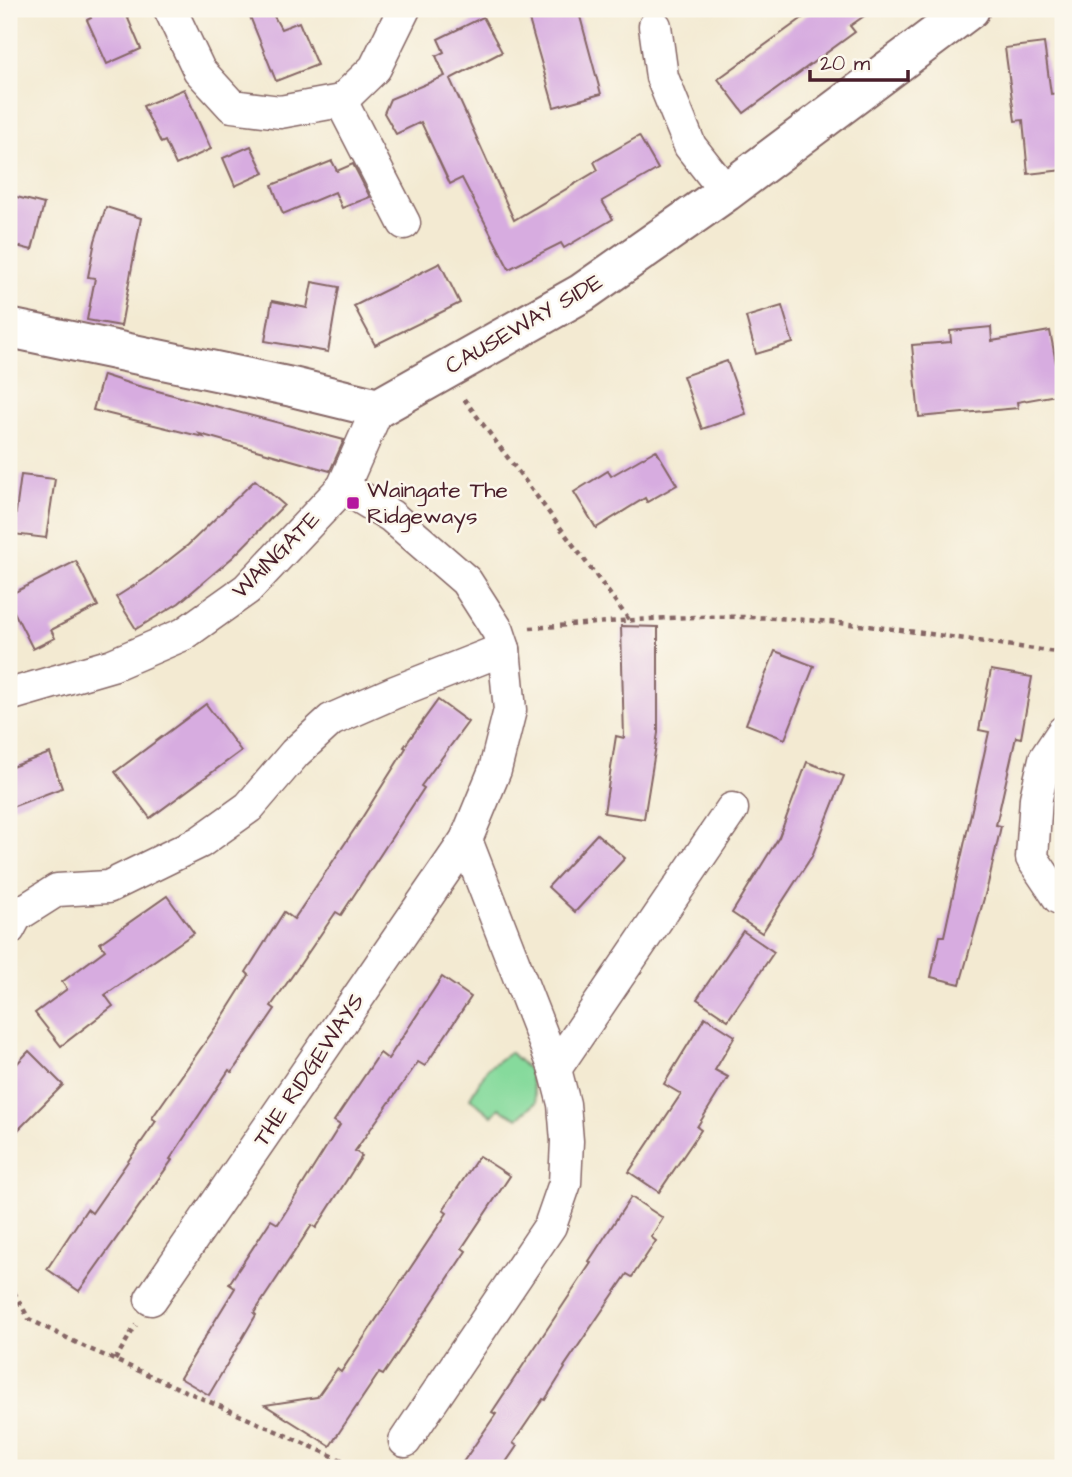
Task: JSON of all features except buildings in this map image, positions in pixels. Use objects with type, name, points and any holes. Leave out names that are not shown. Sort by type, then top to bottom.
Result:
[{"type":"street","points":[[170,9],[199,70],[233,106],[280,112],[341,101],[375,68],[395,12]]},
{"type":"street","name":"CAUSEWAY SIDE","points":[[378,408],[582,293],[726,192],[970,9]]},
{"type":"street","points":[[655,26],[662,77],[690,146],[726,192]]},
{"type":"street","points":[[341,101],[404,222]]},
{"type":"street","points":[[9,328],[292,387],[378,408]]},
{"type":"street","name":"WAINGATE","points":[[9,695],[112,665],[184,634],[247,589],[343,487],[378,408]]},
{"type":"street","name":"THE RIDGEWAYS","points":[[151,1299],[466,840],[495,770],[510,710],[501,640],[466,581],[391,516],[343,487]]},
{"type":"street","points":[[9,929],[16,916],[57,890],[108,887],[200,842],[248,807],[295,753],[331,720],[501,640]]},
{"type":"street","points":[[1059,898],[1032,858],[1036,798],[1045,759],[1063,732]]},
{"type":"street","points":[[555,1069],[732,809]]},
{"type":"street","points":[[405,1441],[550,1227],[565,1183],[567,1141],[564,1104],[555,1069],[466,840]]},
{"type":"path","points":[[442,370],[630,621]]},
{"type":"path","points":[[501,640],[630,621],[747,617],[842,624],[1063,653]]},
{"type":"path","points":[[9,1283],[29,1319],[360,1468]]},
{"type":"path","points":[[115,1360],[151,1299]]},
{"type":"green space","points":[[510,1052],[529,1070],[536,1102],[518,1118],[499,1108],[492,1116],[470,1098],[487,1069]]},
{"type":"place","name":"Waingate The Ridgeways","points":[[353,503]]}]
